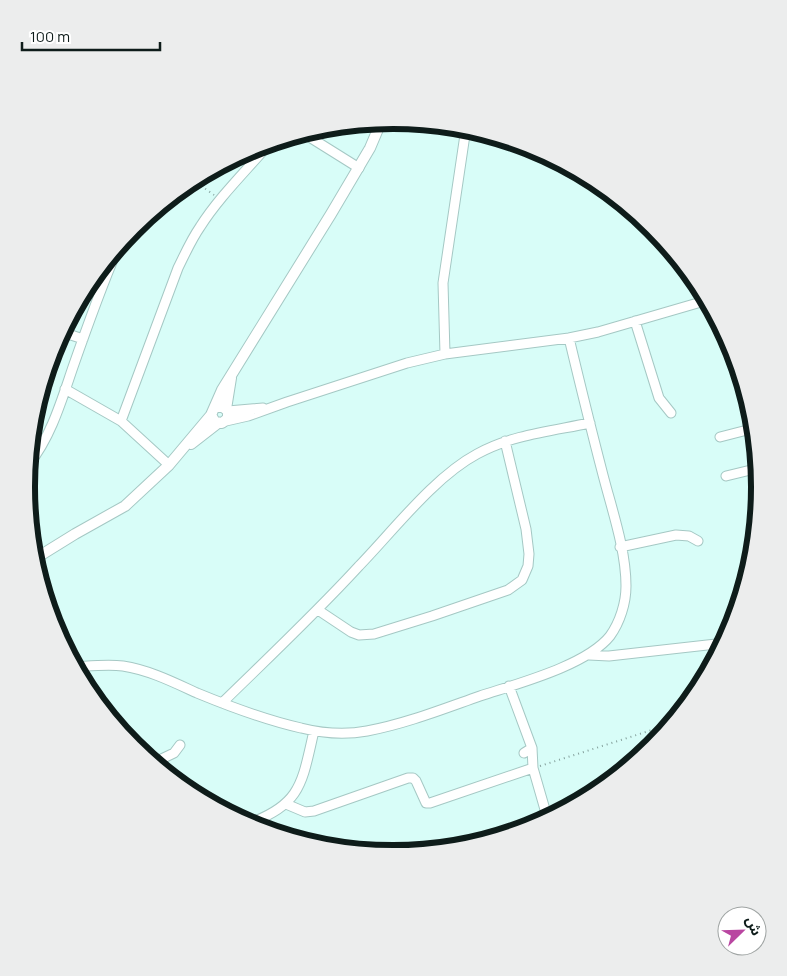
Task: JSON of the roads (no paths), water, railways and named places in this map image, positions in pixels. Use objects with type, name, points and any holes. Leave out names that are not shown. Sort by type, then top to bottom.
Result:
[{"type":"street","points":[[41,555],[125,506],[221,415],[230,391],[232,375],[359,168],[378,130]]},
{"type":"street","points":[[445,354],[443,283],[465,136]]},
{"type":"street","points":[[313,139],[359,168]]},
{"type":"street","points":[[121,421],[178,268],[200,226],[257,157]]},
{"type":"street","points":[[37,453],[46,438],[107,272]]},
{"type":"street","points":[[221,415],[274,407],[407,363],[445,354],[569,338],[598,332],[700,302]]},
{"type":"street","points":[[635,321],[659,398],[671,413]]},
{"type":"street","points":[[70,334],[83,339]]},
{"type":"street","points":[[83,666],[122,666],[149,672],[222,703],[271,721],[314,731],[365,732],[422,716],[562,667],[589,655],[609,637],[616,626],[623,607],[626,588],[620,547],[569,338]]},
{"type":"street","points":[[65,389],[121,421],[169,465]]},
{"type":"street","points":[[222,703],[318,610],[447,475],[462,463],[478,453],[505,441],[590,423]]},
{"type":"street","points":[[720,437],[747,430]]},
{"type":"street","points":[[318,610],[352,632],[360,635],[374,634],[508,590],[522,580],[528,566],[529,554],[526,529],[505,441]]},
{"type":"street","points":[[726,476],[751,470]]},
{"type":"street","points":[[620,547],[676,535],[689,536],[698,541]]},
{"type":"street","points":[[589,655],[609,656],[717,643]]},
{"type":"street","points":[[509,686],[546,813]]},
{"type":"street","points":[[259,820],[286,804],[298,787],[305,768],[314,731]]},
{"type":"street","points":[[160,760],[169,756],[180,745]]},
{"type":"street","points":[[286,804],[305,812],[314,811],[408,778],[413,778],[416,781],[426,803],[430,803],[533,768]]}]
